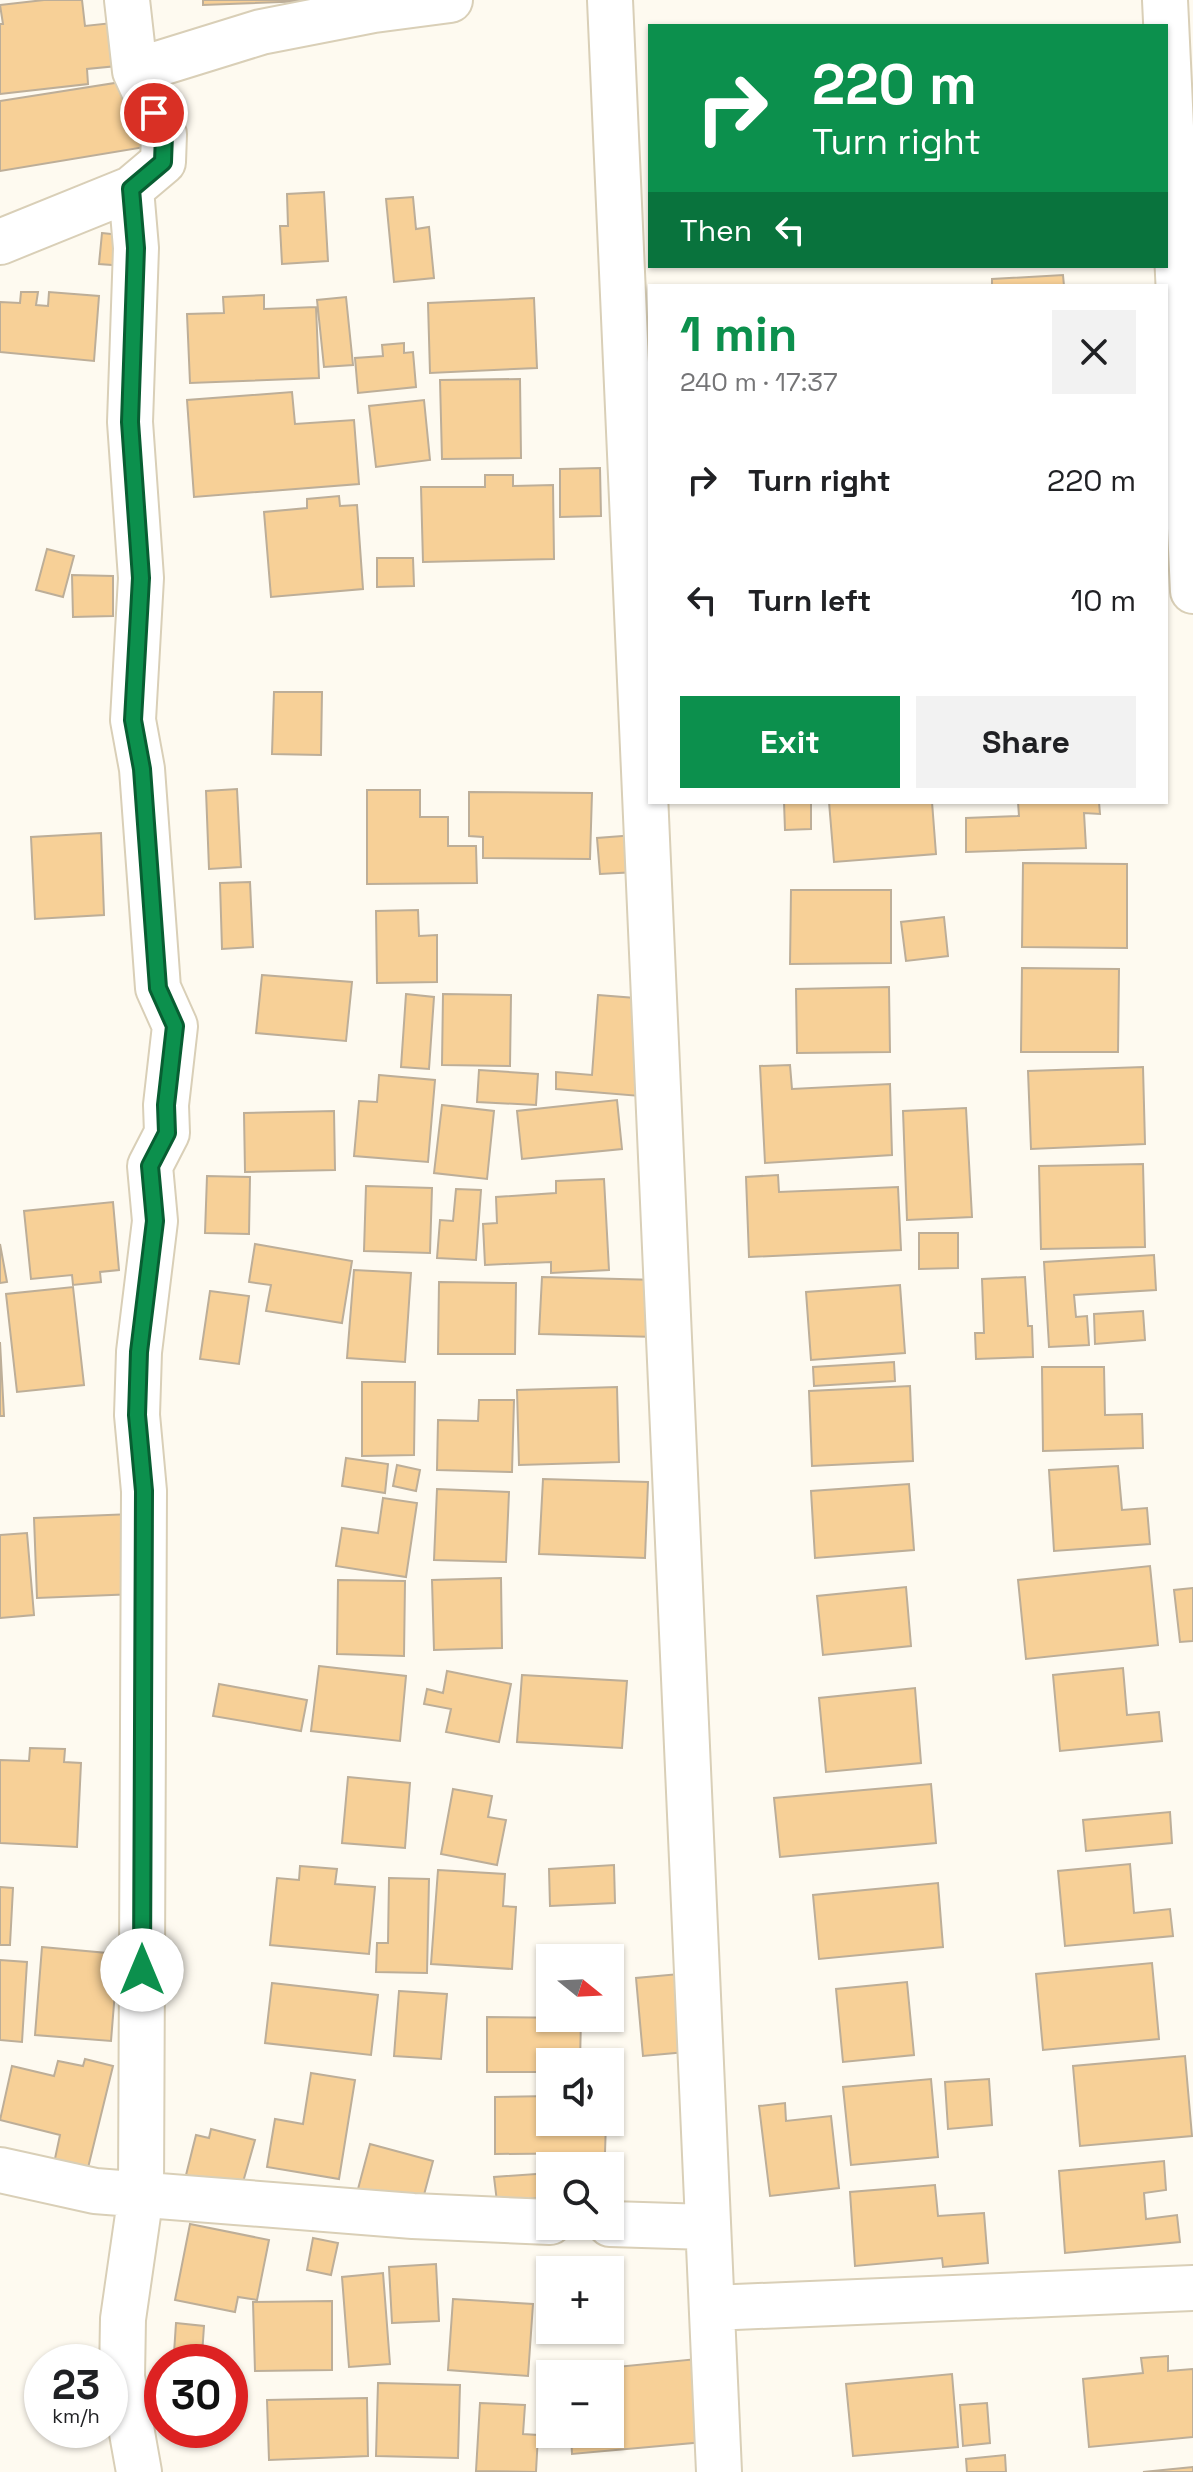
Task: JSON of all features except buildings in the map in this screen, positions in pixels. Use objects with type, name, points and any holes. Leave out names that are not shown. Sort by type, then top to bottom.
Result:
[{"type":"street","points":[[0,242],[131,189],[163,162],[164,134],[135,71],[127,0]]},
{"type":"street","points":[[135,71],[261,32],[374,10],[450,0]]},
{"type":"street","points":[[610,0],[719,2472]]},
{"type":"street","points":[[1165,0],[1166,24]]},
{"type":"street","points":[[1168,63],[1193,591]]},
{"type":"street","points":[[131,189],[136,248],[130,422],[141,578],[133,720],[142,769],[158,988],[175,1026],[166,1105],[167,1133],[150,1166],[155,1221],[139,1352],[137,1415],[144,1491],[141,2194],[123,2319],[122,2377],[139,2472]]},
{"type":"street","points":[[0,2170],[95,2191],[413,2216],[536,2221]]},
{"type":"street","points":[[624,2224],[707,2227]]},
{"type":"street","points":[[712,2308],[1193,2288]]},
{"type":"route","points":[[142,1970],[144,1491],[137,1415],[139,1352],[155,1221],[150,1166],[167,1133],[166,1105],[175,1026],[158,988],[142,769],[133,720],[141,578],[130,422],[136,248],[131,189],[163,162],[164,134],[154,113]]}]
